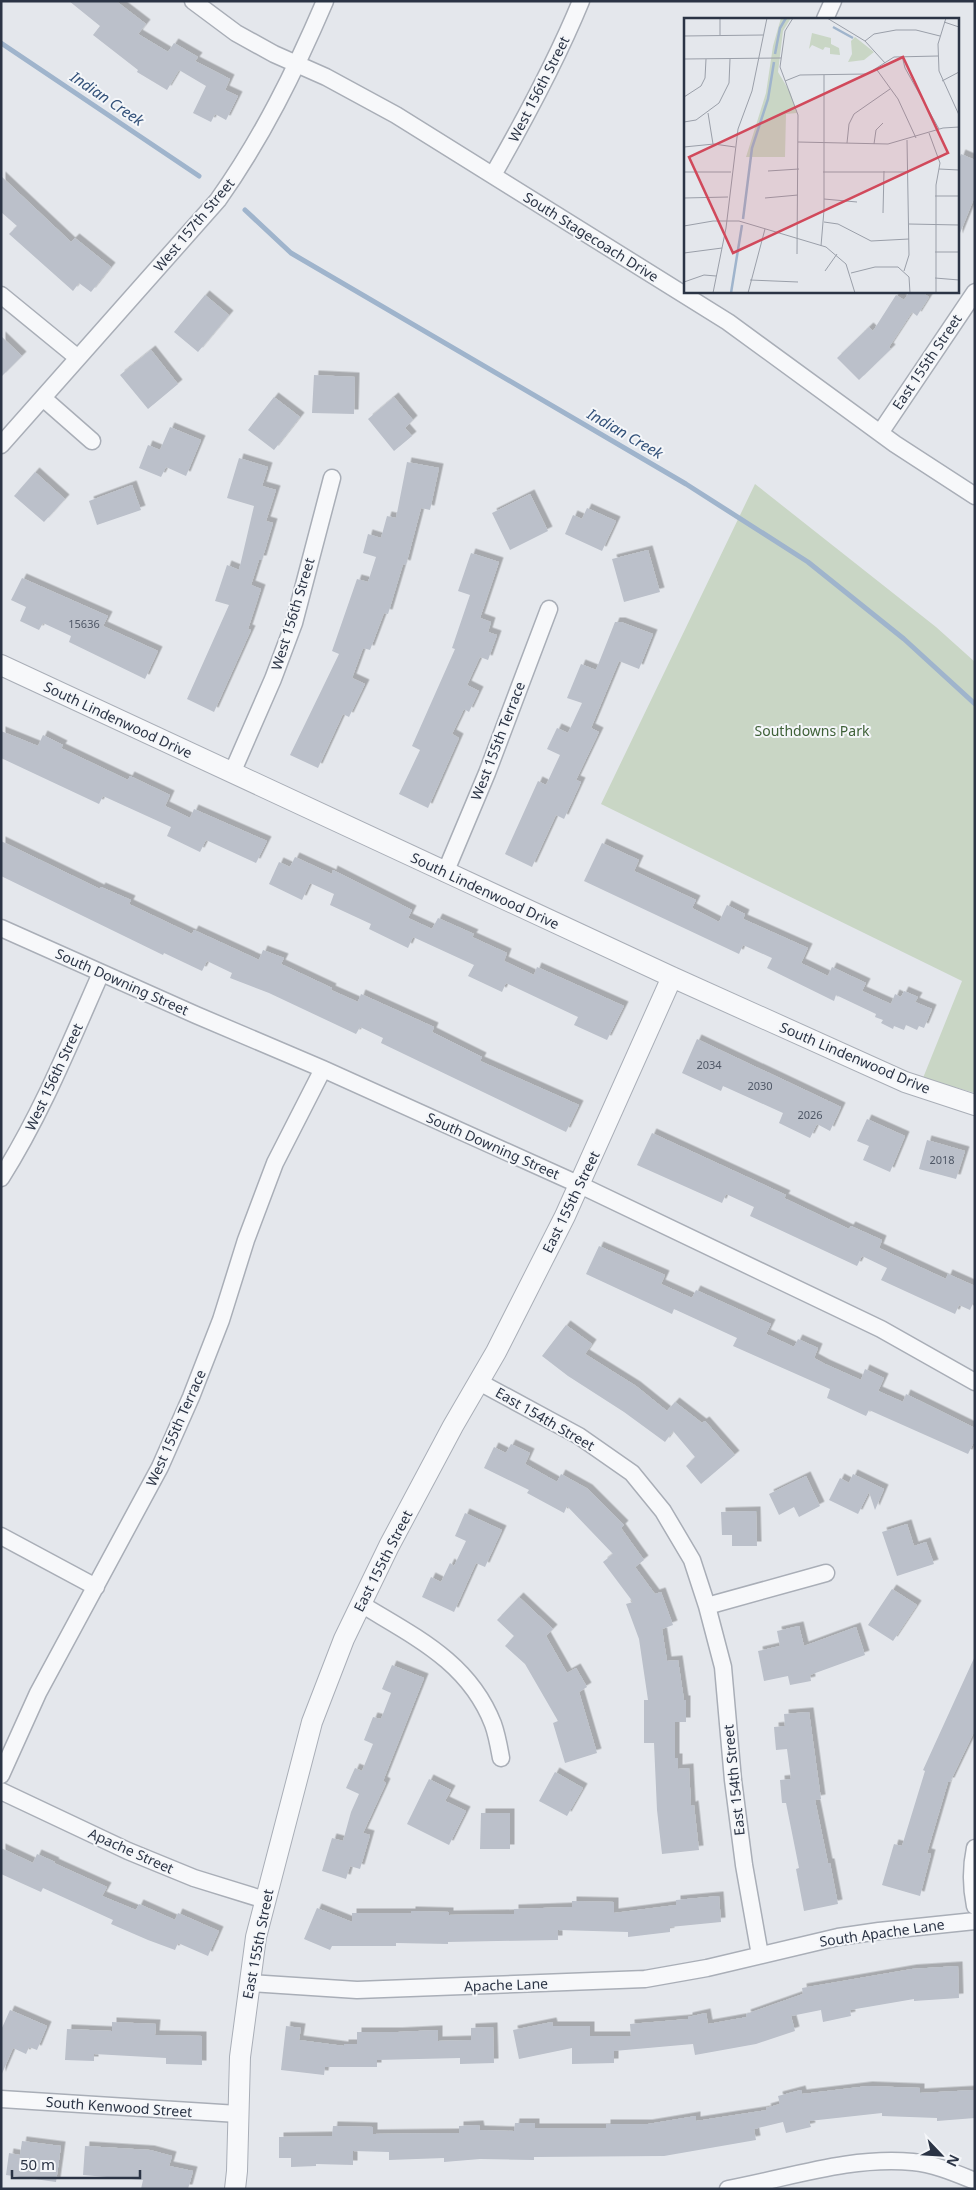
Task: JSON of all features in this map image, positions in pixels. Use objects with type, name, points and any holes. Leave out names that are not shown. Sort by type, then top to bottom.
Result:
[{"type":"street","name":"South Stagecoach Drive","points":[[193,1],[236,33],[396,114],[492,176],[687,294],[880,432],[975,496]]},
{"type":"street","name":"West 157th Street","points":[[1,445],[218,200],[241,168],[273,114],[325,1]]},
{"type":"street","name":"West 156th Street","points":[[492,176],[566,38],[581,1]]},
{"type":"street","points":[[825,18],[833,1]]},
{"type":"street","name":"East 155th Street","points":[[880,432],[975,292]]},
{"type":"street","points":[[1,295],[78,358]]},
{"type":"street","points":[[43,398],[92,441]]},
{"type":"street","name":"West 156th Street","points":[[232,773],[273,679],[294,623],[332,478]]},
{"type":"street","name":"West 155th Terrace","points":[[445,873],[487,773],[549,609]]},
{"type":"street","name":"South Lindenwood Drive","points":[[1,665],[672,977],[905,1082],[975,1105]]},
{"type":"street","name":"South Downing Street","points":[[1,928],[323,1069],[580,1186],[881,1329],[975,1382]]},
{"type":"street","name":"West 156th Street","points":[[1,1178],[31,1128],[62,1062],[100,972]]},
{"type":"street","name":"East 155th Street","points":[[235,2189],[240,2057],[249,1984],[265,1900],[312,1722],[344,1639],[389,1546],[496,1352],[580,1186],[672,977]]},
{"type":"street","name":"West 155th Terrace","points":[[1,1774],[38,1693],[160,1467],[191,1397],[275,1163],[323,1069]]},
{"type":"street","name":"East 154th Street","points":[[479,1382],[579,1436],[632,1473],[663,1511],[692,1560],[707,1606],[723,1667],[732,1780],[744,1865],[760,1956]]},
{"type":"street","points":[[1,1536],[96,1587]]},
{"type":"street","points":[[707,1606],[826,1573]]},
{"type":"street","points":[[361,1604],[438,1651],[468,1679],[493,1724],[502,1758]]},
{"type":"street","name":"Apache Street","points":[[1,1791],[128,1851],[169,1868],[194,1878],[265,1900]]},
{"type":"street","points":[[975,1848],[972,1867],[972,1891],[975,1906]]},
{"type":"street","name":"South Apache Lane","points":[[760,1956],[838,1937],[975,1921]]},
{"type":"street","name":"Apache Lane","points":[[249,1984],[357,1990],[602,1982],[645,1979],[760,1956]]},
{"type":"street","name":"South Kenwood Street","points":[[1,2099],[238,2114]]},
{"type":"street","points":[[728,2189],[773,2181],[844,2163],[883,2160],[914,2162],[975,2181]]},
{"type":"green space","name":"Southdowns Park","points":[[755,484],[936,627],[975,662],[975,1093],[923,1078],[962,981],[601,804]]},
{"type":"building","points":[[69,1],[116,1],[146,24],[138,34],[168,52],[174,43],[198,57],[195,61],[230,79],[225,90],[238,96],[226,120],[215,114],[211,122],[193,113],[206,86],[179,70],[167,90],[137,72],[138,70],[93,35],[100,26]]},
{"type":"building","points":[[961,154],[975,160],[975,196],[958,238],[958,162]]},
{"type":"building","points":[[1,176],[71,242],[75,238],[111,267],[91,292],[79,283],[73,291],[9,234],[17,226],[1,212]]},
{"type":"building","points":[[909,292],[922,292],[929,297],[917,316],[912,312],[889,347],[891,349],[859,380],[837,358],[869,327],[873,331],[896,295],[904,300]]},
{"type":"building","points":[[205,295],[229,315],[198,352],[174,332]]},
{"type":"building","points":[[1,336],[22,356],[1,377]]},
{"type":"building","points":[[151,350],[178,384],[148,409],[120,375]]},
{"type":"building","points":[[314,375],[355,377],[354,414],[312,413]]},
{"type":"building","points":[[274,397],[300,417],[274,450],[248,430]]},
{"type":"building","points":[[394,397],[413,420],[405,428],[412,436],[394,451],[368,419]]},
{"type":"building","points":[[170,427],[201,440],[186,476],[166,467],[161,477],[139,468],[148,445],[160,450]]},
{"type":"building","points":[[239,458],[268,467],[262,486],[276,490],[266,521],[273,523],[262,560],[259,560],[251,585],[261,589],[248,629],[251,630],[214,712],[187,699],[229,605],[215,601],[227,565],[239,570],[254,506],[227,498]]},
{"type":"building","points":[[407,462],[439,468],[430,510],[421,508],[406,565],[403,564],[388,614],[384,613],[370,650],[363,648],[352,678],[365,684],[349,717],[343,714],[318,768],[290,755],[339,654],[332,651],[357,579],[368,582],[376,557],[363,553],[368,534],[381,538],[387,516],[396,518]]},
{"type":"building","points":[[35,472],[65,499],[44,522],[14,496]]},
{"type":"building","points":[[132,485],[141,510],[97,525],[89,501]]},
{"type":"building","points":[[530,494],[548,531],[510,550],[492,513]]},
{"type":"building","points":[[587,508],[616,521],[602,551],[565,534],[573,515],[582,519]]},
{"type":"building","points":[[648,550],[660,592],[624,602],[612,559]]},
{"type":"building","points":[[471,553],[499,562],[480,618],[491,622],[488,632],[497,635],[488,660],[480,657],[467,685],[479,691],[469,712],[464,709],[452,734],[459,738],[428,808],[399,794],[420,750],[412,746],[455,649],[452,648],[470,595],[458,591]]},
{"type":"building","points":[[22,578],[108,616],[103,626],[158,651],[145,679],[69,642],[71,636],[43,623],[39,630],[20,621],[26,607],[11,600]]},
{"type":"building","points":[[615,622],[621,622],[653,634],[639,669],[619,661],[591,728],[599,732],[576,780],[581,782],[564,819],[556,815],[532,867],[505,854],[538,781],[546,785],[560,755],[547,749],[557,728],[568,733],[582,703],[567,698],[581,664],[596,670]]},
{"type":"building","points":[[1,731],[38,746],[43,735],[63,745],[61,748],[128,780],[130,776],[170,795],[165,806],[190,818],[194,809],[267,841],[256,863],[206,840],[200,852],[167,836],[171,827],[103,796],[99,804],[1,758]]},
{"type":"building","points":[[1,841],[100,889],[101,887],[131,900],[129,904],[192,934],[194,930],[259,960],[263,950],[284,958],[281,964],[332,988],[331,990],[358,1002],[361,994],[434,1027],[432,1032],[482,1057],[480,1061],[579,1105],[566,1132],[381,1043],[383,1038],[360,1027],[356,1034],[269,993],[230,978],[232,973],[207,961],[202,971],[164,953],[163,955],[1,876]]},
{"type":"building","points":[[602,843],[639,860],[634,871],[696,900],[692,908],[719,922],[727,905],[745,914],[743,919],[808,948],[801,963],[828,976],[832,967],[866,983],[862,991],[891,1004],[895,994],[901,997],[904,991],[918,997],[915,1002],[932,1009],[924,1028],[919,1026],[917,1030],[906,1025],[904,1030],[894,1026],[893,1029],[881,1023],[883,1020],[875,1017],[876,1014],[836,995],[834,1001],[767,968],[772,958],[743,945],[739,954],[584,881]]},
{"type":"building","points":[[295,857],[332,874],[333,870],[412,910],[408,918],[432,929],[438,918],[474,934],[472,937],[507,953],[504,961],[534,975],[537,967],[624,1006],[607,1040],[574,1025],[578,1017],[506,983],[502,992],[468,976],[474,965],[413,937],[408,948],[369,929],[371,924],[330,905],[334,894],[310,883],[302,900],[269,884],[279,862],[290,867]]},
{"type":"building","points":[[697,1039],[841,1107],[830,1131],[817,1124],[810,1138],[779,1123],[783,1113],[723,1086],[721,1091],[682,1073]]},
{"type":"building","points":[[867,1119],[905,1136],[890,1172],[863,1160],[869,1146],[857,1141]]},
{"type":"building","points":[[652,1133],[786,1195],[784,1198],[849,1229],[851,1226],[882,1240],[879,1248],[946,1279],[948,1274],[975,1286],[975,1299],[970,1310],[959,1305],[955,1314],[881,1280],[887,1268],[862,1256],[857,1266],[750,1216],[754,1207],[726,1194],[722,1203],[637,1165]]},
{"type":"building","points":[[927,1140],[965,1151],[956,1179],[919,1169]]},
{"type":"building","points":[[599,1246],[665,1275],[661,1284],[692,1298],[696,1290],[771,1324],[766,1334],[794,1347],[798,1339],[818,1348],[814,1358],[825,1364],[861,1380],[865,1369],[884,1378],[878,1391],[903,1402],[906,1394],[975,1428],[975,1440],[968,1454],[869,1410],[866,1416],[827,1398],[830,1389],[733,1346],[737,1338],[674,1309],[672,1314],[586,1274]]},
{"type":"building","points":[[566,1325],[592,1344],[585,1354],[636,1386],[667,1411],[675,1402],[702,1423],[705,1421],[735,1455],[701,1484],[686,1466],[695,1457],[673,1431],[665,1442],[542,1356]]},
{"type":"building","points":[[511,1444],[530,1453],[525,1464],[557,1482],[561,1474],[588,1489],[624,1525],[621,1528],[644,1560],[635,1567],[655,1594],[661,1592],[673,1625],[662,1629],[667,1661],[678,1660],[684,1700],[686,1700],[686,1722],[675,1722],[675,1758],[678,1758],[678,1769],[689,1768],[691,1806],[694,1805],[699,1850],[662,1854],[657,1810],[654,1743],[644,1743],[644,1700],[648,1700],[639,1639],[626,1604],[633,1602],[603,1562],[613,1554],[567,1506],[564,1513],[527,1493],[529,1490],[484,1468],[494,1447],[506,1453]]},
{"type":"building","points":[[853,1474],[884,1489],[875,1510],[869,1492],[858,1514],[829,1500],[840,1478],[849,1483]]},
{"type":"building","points":[[806,1476],[820,1506],[799,1517],[794,1507],[779,1515],[769,1494]]},
{"type":"building","points":[[756,1511],[757,1546],[732,1546],[732,1535],[722,1535],[721,1512]]},
{"type":"building","points":[[465,1513],[502,1530],[485,1567],[476,1563],[454,1612],[422,1597],[431,1577],[441,1582],[450,1563],[454,1566],[466,1541],[455,1536]]},
{"type":"building","points":[[907,1524],[914,1546],[926,1542],[934,1564],[897,1576],[882,1532]]},
{"type":"building","points":[[892,1589],[917,1605],[893,1641],[868,1625]]},
{"type":"building","points":[[519,1597],[553,1629],[546,1636],[567,1673],[576,1668],[587,1687],[579,1692],[597,1753],[565,1763],[553,1723],[558,1721],[525,1664],[505,1646],[514,1636],[497,1620]]},
{"type":"building","points":[[799,1626],[804,1646],[856,1627],[865,1655],[810,1675],[811,1681],[790,1685],[788,1676],[764,1681],[758,1651],[780,1646],[777,1631]]},
{"type":"building","points":[[975,1656],[975,1730],[950,1782],[948,1782],[927,1853],[931,1854],[920,1896],[882,1885],[894,1844],[902,1846],[925,1771],[923,1770]]},
{"type":"building","points":[[392,1665],[424,1678],[383,1781],[386,1783],[363,1833],[370,1835],[360,1869],[350,1866],[346,1879],[322,1871],[332,1838],[343,1841],[351,1812],[359,1794],[346,1788],[355,1768],[362,1771],[373,1744],[364,1740],[373,1717],[381,1719],[391,1693],[382,1689]]},
{"type":"building","points":[[809,1712],[821,1799],[815,1800],[838,1904],[804,1911],[796,1869],[799,1868],[786,1803],[782,1803],[780,1780],[791,1779],[787,1749],[776,1750],[774,1727],[785,1726],[784,1714]]},
{"type":"building","points":[[555,1772],[583,1788],[567,1816],[539,1801]]},
{"type":"building","points":[[429,1779],[451,1790],[445,1801],[466,1811],[449,1845],[407,1824]]},
{"type":"building","points":[[481,1813],[510,1813],[510,1849],[480,1849]]},
{"type":"building","points":[[1,1848],[33,1863],[37,1854],[55,1862],[107,1887],[102,1896],[136,1910],[139,1904],[175,1920],[178,1913],[219,1931],[208,1956],[178,1943],[175,1950],[148,1940],[111,1924],[113,1920],[43,1888],[41,1892],[1,1874]]},
{"type":"building","points":[[719,1896],[721,1922],[670,1927],[670,1932],[628,1937],[628,1932],[558,1930],[558,1940],[448,1942],[448,1944],[396,1943],[396,1946],[332,1946],[330,1950],[304,1939],[317,1908],[352,1922],[352,1913],[411,1913],[411,1911],[449,1912],[449,1915],[514,1914],[514,1909],[572,1907],[572,1901],[614,1902],[614,1913],[676,1905],[676,1900]]},
{"type":"building","points":[[958,1966],[959,1998],[914,2001],[914,1999],[850,2010],[851,2016],[823,2022],[821,2010],[791,2016],[795,2031],[756,2044],[695,2055],[693,2044],[614,2051],[614,2063],[572,2064],[572,2048],[519,2059],[513,2030],[552,2022],[553,2026],[590,2026],[590,2036],[631,2036],[630,2024],[688,2019],[688,2017],[706,2013],[708,2024],[747,2017],[746,2014],[803,1994],[802,1988],[912,1969]]},
{"type":"building","points":[[10,2010],[47,2026],[37,2050],[29,2047],[26,2054],[13,2048],[1,2076],[1,2030]]},
{"type":"building","points":[[112,2022],[156,2024],[155,2035],[202,2036],[202,2065],[166,2064],[166,2058],[94,2054],[94,2061],[65,2060],[67,2029],[112,2031]]},
{"type":"building","points":[[286,2026],[301,2028],[299,2040],[344,2046],[344,2044],[357,2044],[357,2032],[438,2030],[438,2041],[471,2040],[471,2028],[493,2027],[494,2063],[460,2064],[460,2058],[377,2060],[377,2067],[325,2067],[324,2075],[281,2070]]},
{"type":"building","points":[[868,2086],[920,2088],[920,2093],[975,2090],[975,2118],[937,2121],[937,2118],[882,2116],[882,2113],[809,2121],[811,2127],[786,2133],[783,2122],[754,2129],[756,2140],[664,2156],[534,2157],[534,2160],[480,2159],[444,2162],[444,2158],[389,2160],[389,2152],[353,2151],[353,2165],[316,2164],[316,2166],[291,2167],[291,2158],[279,2158],[279,2137],[332,2136],[333,2126],[373,2127],[373,2134],[459,2133],[459,2126],[479,2125],[480,2130],[514,2131],[515,2123],[535,2123],[535,2128],[606,2128],[606,2124],[648,2124],[696,2116],[696,2121],[767,2110],[766,2108],[780,2104],[778,2096],[801,2090],[802,2094]]},
{"type":"building","points":[[22,2141],[61,2146],[56,2182],[6,2175],[9,2153],[20,2155]]},
{"type":"building","points":[[85,2146],[150,2150],[172,2156],[169,2166],[193,2171],[188,2189],[141,2189],[143,2180],[83,2175]]},
{"type":"waterway","name":"Indian Creek","points":[[1,43],[199,176]]},
{"type":"waterway","name":"Indian Creek","points":[[245,210],[291,253],[686,484],[808,562],[904,639],[975,704]]}]
